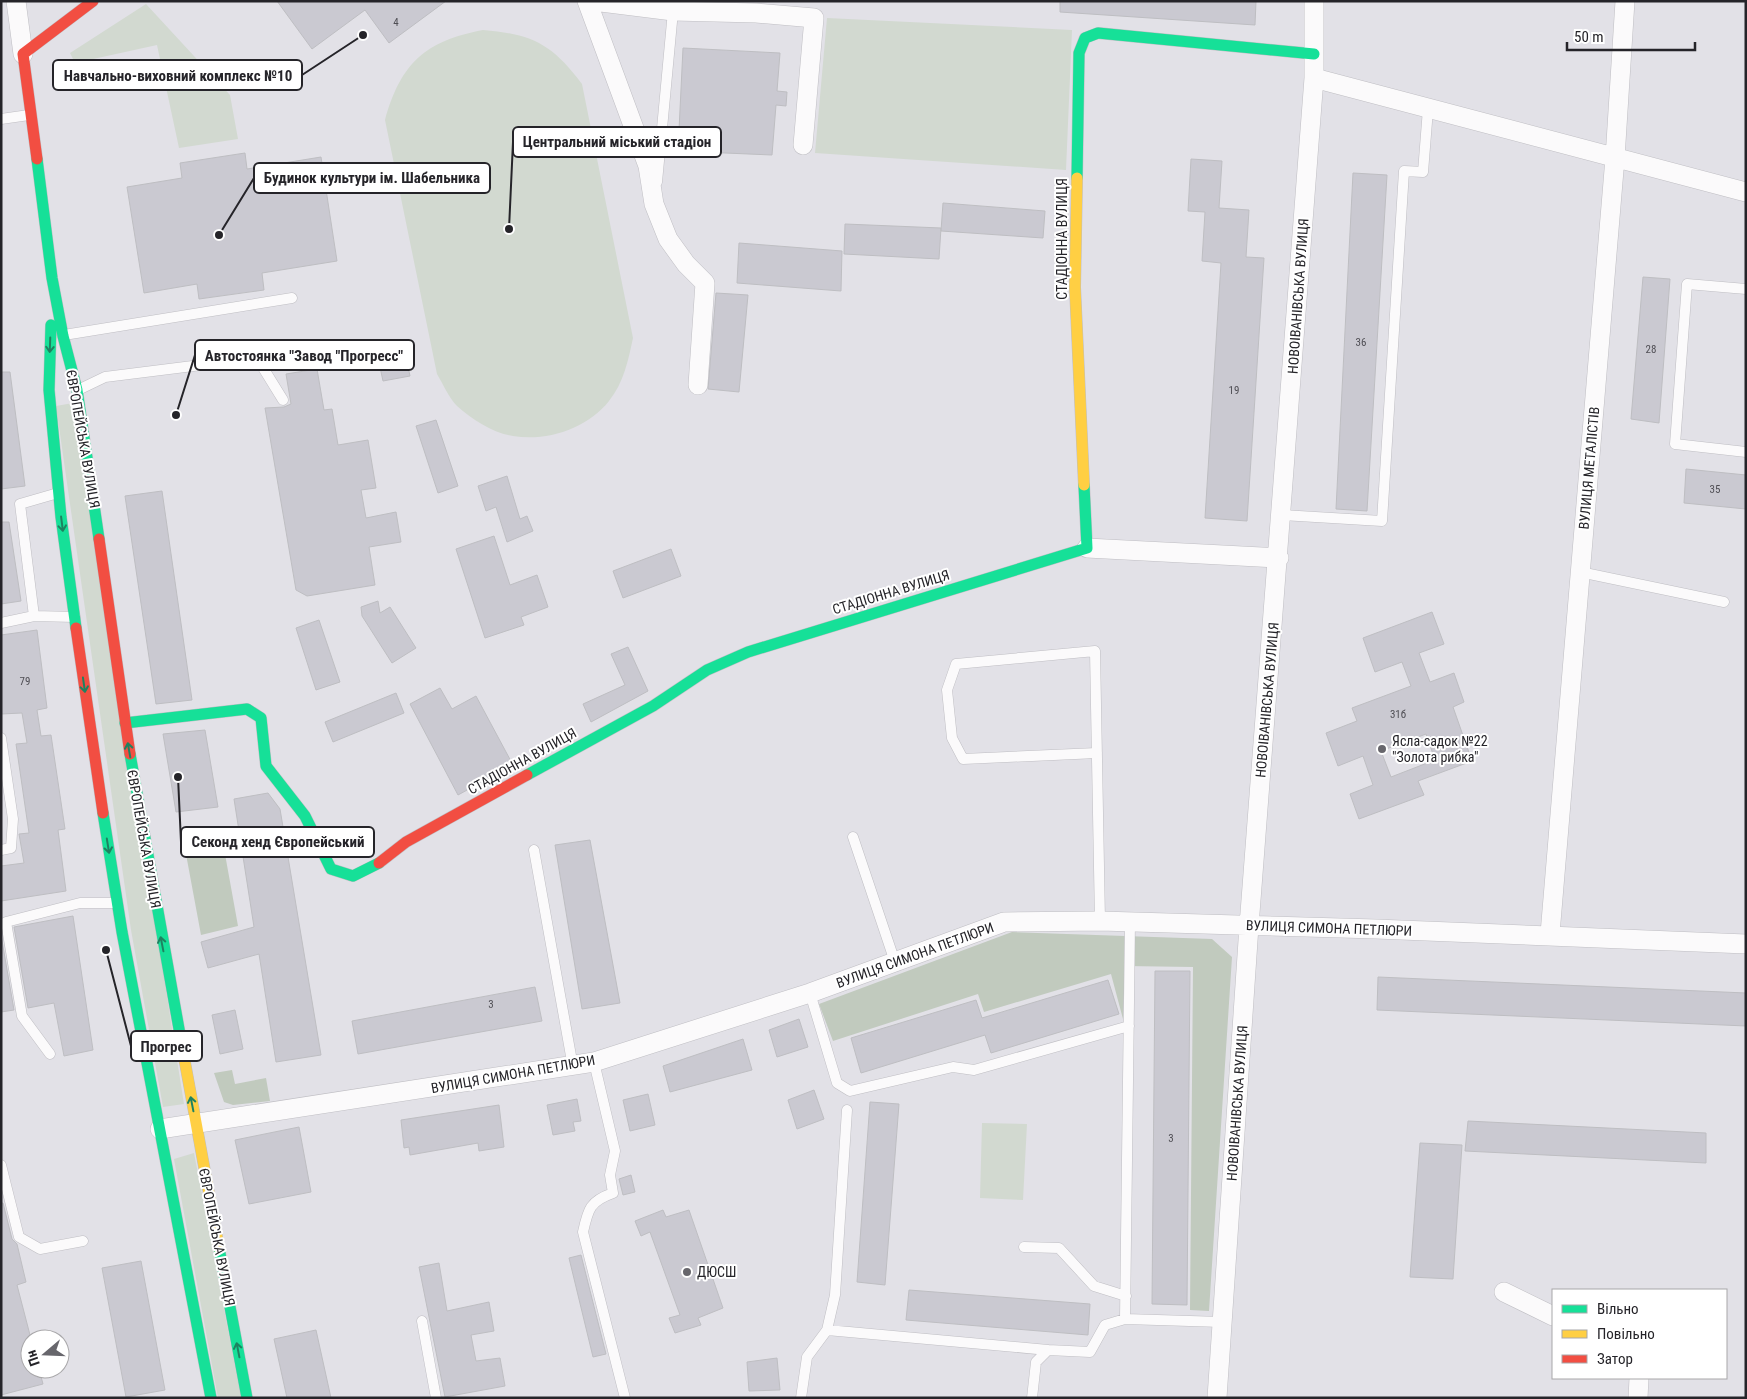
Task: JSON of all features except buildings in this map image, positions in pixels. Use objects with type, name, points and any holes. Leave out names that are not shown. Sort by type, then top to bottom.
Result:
[{"type":"street","name":"ЄВРОПЕЙСЬКА ВУЛИЦЯ","points":[[16,1],[52,278],[63,336],[77,390],[124,723],[247,1398]]},
{"type":"street","points":[[23,54],[92,1]]},
{"type":"street","points":[[587,1],[648,166],[654,204],[668,239],[686,264],[705,283],[698,385]]},
{"type":"street","points":[[593,1],[673,11],[756,13],[814,18],[803,145]]},
{"type":"street","name":"НОВОІВАНІВСЬКА ВУЛИЦЯ","points":[[1217,1398],[1249,926],[1279,558],[1314,78],[1314,1]]},
{"type":"street","name":"ВУЛИЦЯ МЕТАЛІСТІВ","points":[[1550,934],[1615,158],[1625,1]]},
{"type":"street","name":"СТАДІОННА ВУЛИЦЯ","points":[[124,723],[247,709],[255,713],[261,718],[266,766],[305,816],[322,854],[331,868],[353,876],[372,868],[406,842],[653,706],[707,670],[748,652],[1087,548],[1075,287],[1079,52],[1085,38],[1098,33],[1314,54]]},
{"type":"street","points":[[1314,78],[1746,192]]},
{"type":"street","name":"ЄВРОПЕЙСЬКА ВУЛИЦЯ","points":[[52,278],[49,390],[59,492],[91,737],[117,903],[211,1398]]},
{"type":"street","points":[[1087,548],[1279,558]]},
{"type":"street","name":"ВУЛИЦЯ СИМОНА ПЕТЛЮРИ","points":[[160,1128],[573,1067],[594,1062],[810,993],[1004,922],[1100,921],[1550,934],[1746,944]]},
{"type":"street","points":[[1504,1292],[1552,1316]]},
{"type":"street","points":[[1638,1398],[1639,1379]]},
{"type":"lane","points":[[654,204],[673,11]]},
{"type":"lane","points":[[1282,515],[1382,521],[1404,171],[1423,172],[1428,108]]},
{"type":"lane","points":[[1,119],[30,115]]},
{"type":"lane","points":[[1746,289],[1687,284],[1675,444],[1746,452]]},
{"type":"lane","points":[[63,336],[292,298]]},
{"type":"lane","points":[[77,390],[105,377],[257,358],[283,400]]},
{"type":"lane","points":[[34,616],[20,504],[59,492]]},
{"type":"lane","points":[[1580,572],[1724,602]]},
{"type":"lane","points":[[1,623],[34,616],[75,617]]},
{"type":"lane","points":[[1097,753],[962,759],[952,738],[947,690],[956,664],[1095,651],[1097,753],[1100,921]]},
{"type":"lane","points":[[1,738],[12,819],[11,848],[1,850]]},
{"type":"lane","points":[[853,837],[895,962]]},
{"type":"lane","points":[[534,850],[573,1067]]},
{"type":"lane","points":[[50,1054],[22,1016],[6,922],[80,903],[117,903]]},
{"type":"lane","points":[[1125,1319],[1130,922]]},
{"type":"lane","points":[[810,993],[837,1083],[850,1091],[953,1067],[974,1070],[1129,1026]]},
{"type":"lane","points":[[594,1062],[615,1151],[610,1175],[613,1194],[597,1199],[588,1211],[583,1232],[625,1398]]},
{"type":"lane","points":[[801,1398],[807,1357],[827,1330],[835,1294],[847,1110]]},
{"type":"lane","points":[[1,1165],[19,1237],[40,1249],[83,1241]]},
{"type":"lane","points":[[1024,1247],[1059,1248],[1094,1286],[1126,1296]]},
{"type":"lane","points":[[827,1330],[1048,1350],[1090,1352],[1105,1325],[1125,1319],[1222,1322]]},
{"type":"lane","points":[[422,1321],[436,1398]]},
{"type":"lane","points":[[1032,1398],[1036,1362],[1048,1350]]},
{"type":"shaded area","points":[[146,4],[230,95],[238,139],[179,148],[157,45],[75,63],[70,53]]},
{"type":"shaded area","points":[[827,18],[1072,30],[1066,170],[815,153]]},
{"type":"shaded area","points":[[483,30],[515,34],[540,44],[561,59],[582,84],[633,338],[622,379],[609,401],[590,419],[578,426],[553,435],[539,437],[513,436],[491,429],[476,421],[454,403],[437,374],[385,120],[399,83],[418,58],[431,48],[445,41]]},
{"type":"shaded area","points":[[73,403],[184,1104],[163,1107],[131,930],[56,406]]},
{"type":"shaded area","points":[[221,832],[238,926],[201,935],[183,838]]},
{"type":"shaded area","points":[[1012,932],[1212,939],[1232,957],[1209,1311],[1190,1310],[1193,967],[1125,966],[1123,1019],[1111,974],[984,1012],[978,994],[833,1041],[819,1004]]},
{"type":"shaded area","points":[[232,1070],[235,1084],[266,1078],[270,1101],[233,1105],[224,1102],[214,1073]]},
{"type":"shaded area","points":[[982,1123],[1027,1124],[1023,1200],[980,1198]]},
{"type":"shaded area","points":[[194,1153],[241,1398],[218,1398],[174,1159]]},
{"type":"traffic: fast","points":[[1077,178],[1079,53],[1085,38],[1098,33],[1314,54]]},
{"type":"traffic: fast","points":[[37,159],[52,278],[63,336],[77,390],[99,539]]},
{"type":"traffic: fast","points":[[51,325],[49,390],[61,517],[76,628]]},
{"type":"traffic: fast","points":[[527,775],[653,706],[707,670],[748,652],[1087,548],[1084,485]]},
{"type":"traffic: fast","points":[[125,723],[247,709],[261,718],[266,766],[305,816],[331,869],[353,876],[379,863]]},
{"type":"traffic: fast","points":[[130,754],[184,1057]]},
{"type":"traffic: fast","points":[[103,813],[122,932],[211,1398]]},
{"type":"traffic: fast","points":[[219,1248],[247,1398]]},
{"type":"traffic: slow","points":[[1077,178],[1075,287],[1084,485]]},
{"type":"traffic: slow","points":[[184,1057],[219,1248]]},
{"type":"traffic: jam","points":[[37,159],[23,54],[93,1]]},
{"type":"traffic: jam","points":[[99,539],[130,754]]},
{"type":"traffic: jam","points":[[76,628],[103,813]]},
{"type":"traffic: jam","points":[[379,863],[406,842],[527,775]]},
{"type":"place","name":"Навчально-виховний комплекс №10","points":[[363,35]]},
{"type":"place","name":"Центральний міський стадіон","points":[[509,229]]},
{"type":"place","name":"Будинок культури ім. Шабельника","points":[[219,235]]},
{"type":"place","name":"Автостоянка \"Завод \"Прогресс\"","points":[[176,415]]},
{"type":"place","name":"Ясла-садок №22 \"Золота рибка\"","points":[[1382,749]]},
{"type":"place","name":"Секонд хенд Європейський","points":[[178,777]]},
{"type":"place","name":"Прогрес","points":[[106,950]]},
{"type":"place","name":"ДЮСШ","points":[[687,1272]]}]
